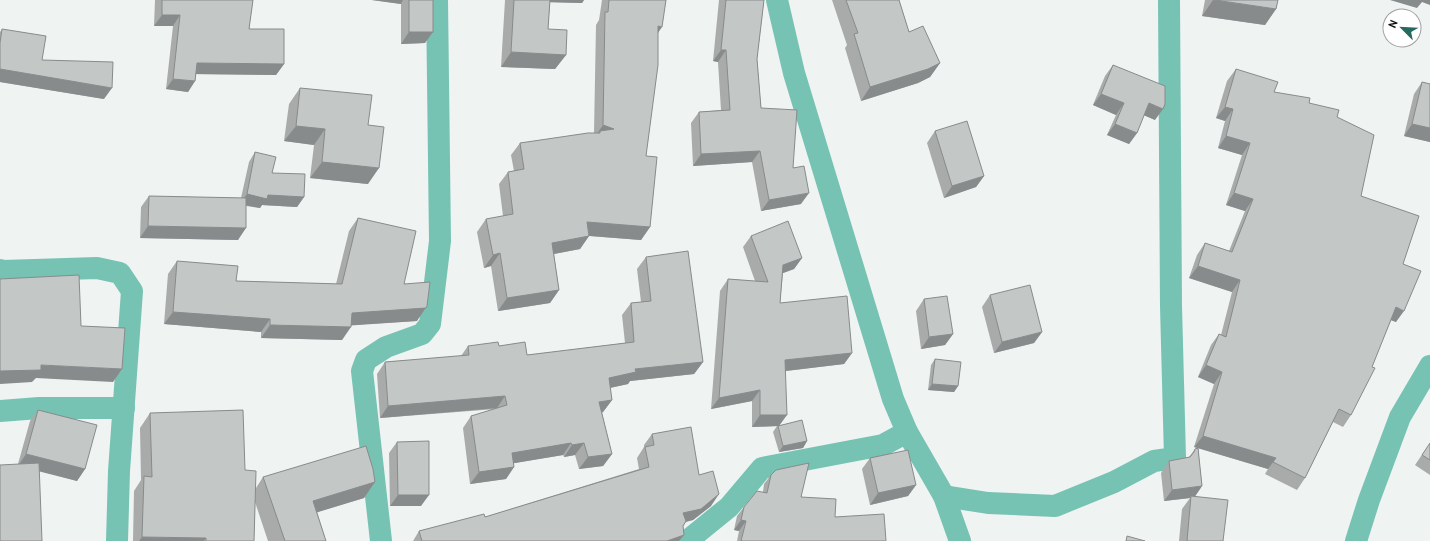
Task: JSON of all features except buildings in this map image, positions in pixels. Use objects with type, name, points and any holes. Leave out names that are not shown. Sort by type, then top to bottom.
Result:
[{"type":"street","points":[[381,541],[362,370],[366,360],[386,347],[422,334],[430,324],[440,241],[437,0]]},
{"type":"street","points":[[777,0],[794,73],[891,392],[907,432],[944,496],[960,541]]},
{"type":"street","points":[[944,496],[988,503],[1055,506],[1114,482],[1154,461],[1175,458],[1171,306],[1169,0]]},
{"type":"street","points":[[0,270],[97,268],[120,273],[132,291],[119,472],[117,541]]},
{"type":"street","points":[[1356,541],[1369,500],[1400,417],[1430,366]]},
{"type":"street","points":[[0,410],[39,408],[124,408]]},
{"type":"street","points":[[687,541],[729,507],[762,468],[883,445],[907,432]]}]
